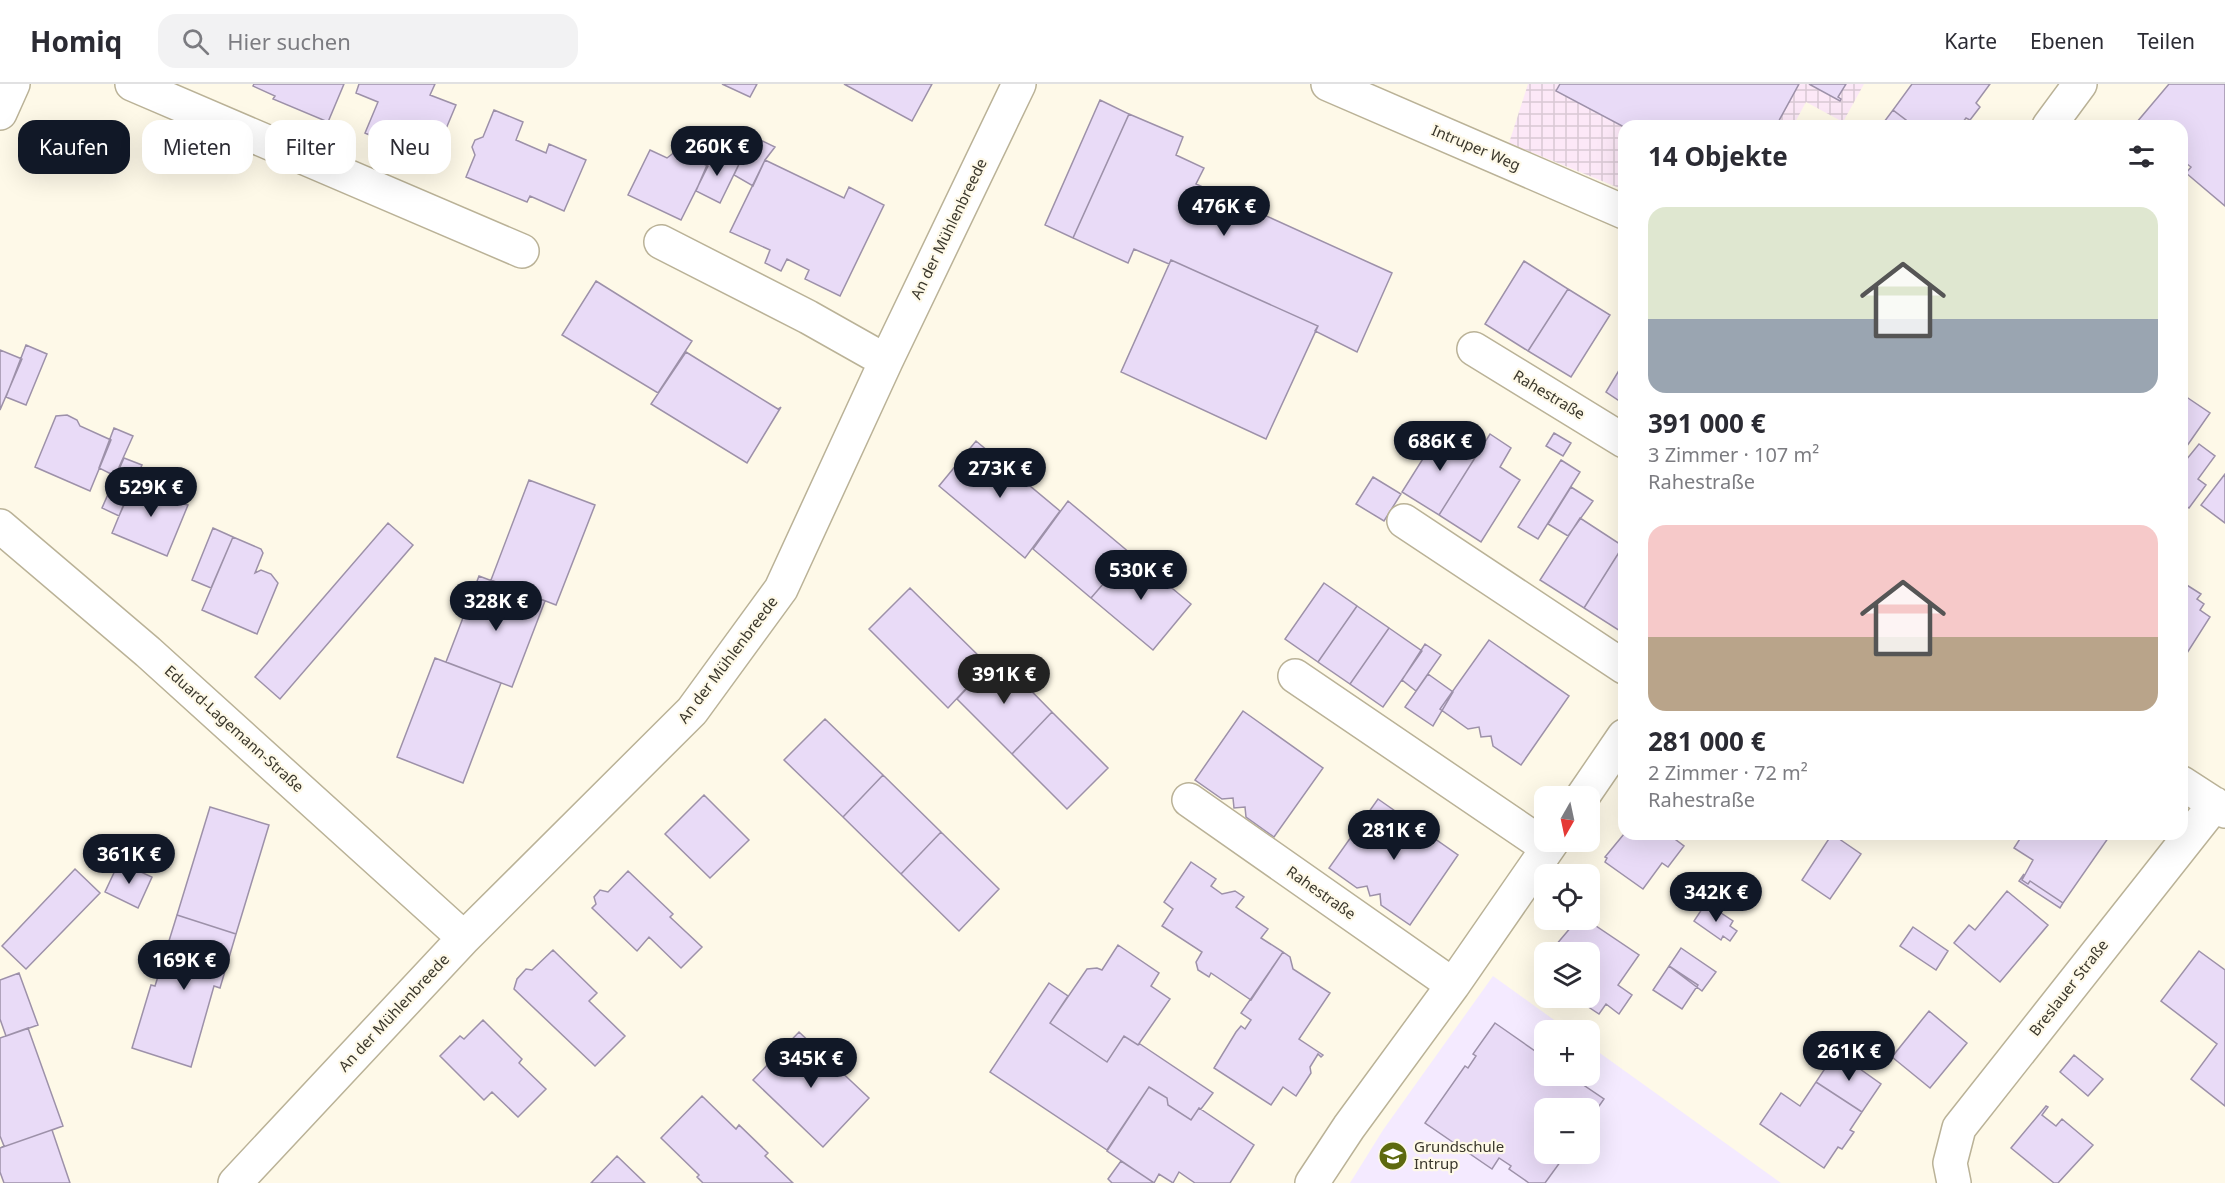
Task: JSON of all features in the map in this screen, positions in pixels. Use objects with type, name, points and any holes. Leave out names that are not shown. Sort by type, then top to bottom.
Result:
[{"type":"street","points":[[0,113],[13,84]]},
{"type":"street","points":[[132,84],[522,251]]},
{"type":"street","name":"An der Mühlenbreede","points":[[236,1183],[464,938],[692,711],[781,589],[886,361],[1019,84]]},
{"type":"street","name":"Intruper Weg","points":[[1328,84],[1618,209]]},
{"type":"street","points":[[2053,120],[2080,84]]},
{"type":"street","points":[[661,242],[808,317],[886,361]]},
{"type":"street","name":"Rahestraße","points":[[1474,349],[1618,437]]},
{"type":"street","points":[[1404,521],[1618,663]]},
{"type":"street","name":"Eduard-Lagemann-Straße","points":[[0,526],[148,651],[464,938]]},
{"type":"street","points":[[1295,676],[1534,833]]},
{"type":"street","points":[[1590,786],[1618,745]]},
{"type":"street","points":[[2188,787],[2220,807]]},
{"type":"street","name":"Rahestraße","points":[[1189,800],[1453,985]]},
{"type":"street","name":"Breslauer Straße","points":[[1954,1183],[1950,1163],[1959,1128],[2220,807]]},
{"type":"street","points":[[1312,1183],[1349,1127],[1453,985],[1544,852]]},
{"type":"shaded area","points":[[1528,84],[1864,84],[1844,120],[1839,120],[1806,102],[1796,120],[1618,120],[1618,188],[1509,143]]},
{"type":"shaded area","points":[[1493,976],[1534,1006],[1534,1008],[1554,1020],[1534,1020],[1534,1086],[1600,1086],[1600,1053],[1781,1183],[1350,1183],[1383,1130]]},
{"type":"building","points":[[254,84],[344,84],[329,120],[323,120],[273,99],[275,96],[253,86]]},
{"type":"building","points":[[359,84],[435,84],[430,95],[456,105],[450,120],[370,120],[378,102],[356,93]]},
{"type":"building","points":[[722,84],[757,84],[750,97]]},
{"type":"building","points":[[844,84],[932,84],[912,121]]},
{"type":"building","points":[[1560,84],[1799,84],[1779,120],[1618,120],[1618,124],[1556,91]]},
{"type":"building","points":[[1809,84],[1846,84],[1838,97],[1840,101]]},
{"type":"building","points":[[1912,84],[1990,84],[1976,103],[1980,107],[1970,120],[1966,118],[1964,120],[1906,120],[1893,110]]},
{"type":"building","points":[[2169,84],[2225,84],[2225,206],[2188,175],[2191,167],[2188,165],[2188,120],[2139,120]]},
{"type":"building","points":[[1100,100],[1129,114],[1073,238],[1045,225]]},
{"type":"building","points":[[494,110],[523,122],[516,140],[546,153],[549,144],[586,160],[564,211],[530,196],[527,202],[466,177],[475,155],[472,147],[475,140],[483,137]]},
{"type":"building","points":[[1893,110],[1906,120],[1886,120]]},
{"type":"building","points":[[1129,114],[1183,137],[1176,155],[1204,168],[1196,184],[1392,273],[1357,352],[1315,331],[1318,326],[1171,260],[1169,264],[1134,249],[1128,263],[1073,238]]},
{"type":"building","points":[[752,136],[775,147],[765,160],[753,186],[734,175]]},
{"type":"building","points":[[650,150],[667,158],[676,151],[708,166],[681,220],[628,195]]},
{"type":"building","points":[[713,151],[739,164],[720,203],[696,191]]},
{"type":"building","points":[[765,160],[844,198],[849,187],[884,205],[840,296],[805,279],[809,270],[787,259],[781,271],[765,263],[770,250],[730,232]]},
{"type":"building","points":[[1171,260],[1318,326],[1266,439],[1121,372]]},
{"type":"building","points":[[1524,261],[1568,289],[1528,351],[1485,324]]},
{"type":"building","points":[[596,281],[692,341],[658,393],[562,335]]},
{"type":"building","points":[[1568,289],[1610,315],[1571,377],[1528,351]]},
{"type":"building","points":[[26,345],[47,354],[26,405],[6,397]]},
{"type":"building","points":[[0,350],[22,359],[0,410]]},
{"type":"building","points":[[686,352],[778,409],[781,407],[747,463],[651,404]]},
{"type":"building","points":[[1618,372],[1618,400],[1606,392]]},
{"type":"building","points":[[2188,398],[2210,413],[2188,444]]},
{"type":"building","points":[[67,415],[77,420],[80,426],[111,440],[90,491],[35,467],[56,416]]},
{"type":"building","points":[[114,428],[133,436],[115,476],[99,468]]},
{"type":"building","points":[[1441,430],[1478,453],[1439,515],[1402,492]]},
{"type":"building","points":[[1554,433],[1571,443],[1563,456],[1546,446]]},
{"type":"building","points":[[1490,434],[1511,448],[1500,467],[1520,480],[1481,542],[1439,515]]},
{"type":"building","points":[[976,441],[1060,511],[1025,558],[939,486]]},
{"type":"building","points":[[2199,444],[2215,456],[2198,479],[2206,485],[2189,508],[2188,507],[2188,458]]},
{"type":"building","points":[[124,458],[142,465],[119,516],[102,508]]},
{"type":"building","points":[[1561,460],[1580,472],[1538,539],[1518,527]]},
{"type":"building","points":[[2225,474],[2225,523],[2201,505]]},
{"type":"building","points":[[1373,477],[1401,494],[1384,521],[1356,504]]},
{"type":"building","points":[[529,480],[595,505],[556,605],[491,580]]},
{"type":"building","points":[[133,482],[164,495],[171,493],[181,496],[184,504],[188,505],[167,556],[112,533]]},
{"type":"building","points":[[1571,487],[1593,501],[1568,536],[1548,524]]},
{"type":"building","points":[[1068,501],[1130,553],[1091,598],[1033,549]]},
{"type":"building","points":[[1580,518],[1618,543],[1618,554],[1584,608],[1540,580]]},
{"type":"building","points":[[388,523],[413,545],[280,699],[255,677]]},
{"type":"building","points":[[213,528],[233,537],[211,588],[192,580]]},
{"type":"building","points":[[233,537],[261,549],[263,553],[255,573],[261,570],[271,574],[278,583],[257,634],[202,610]]},
{"type":"building","points":[[1130,553],[1191,604],[1153,650],[1091,598]]},
{"type":"building","points":[[1618,554],[1618,630],[1584,608]]},
{"type":"building","points":[[479,576],[545,601],[512,687],[446,662]]},
{"type":"building","points":[[1324,583],[1357,606],[1318,662],[1285,639]]},
{"type":"building","points":[[2188,586],[2201,594],[2197,599],[2204,604],[2200,610],[2210,617],[2188,652]]},
{"type":"building","points":[[910,588],[988,665],[948,708],[869,629]]},
{"type":"building","points":[[1357,606],[1389,628],[1350,684],[1318,662]]},
{"type":"building","points":[[1389,628],[1422,651],[1383,707],[1350,684]]},
{"type":"building","points":[[1489,640],[1569,696],[1521,765],[1493,746],[1491,736],[1481,737],[1479,727],[1468,729],[1440,709]]},
{"type":"building","points":[[1425,644],[1441,655],[1416,691],[1402,680]]},
{"type":"building","points":[[997,656],[1052,712],[1012,754],[957,699]]},
{"type":"building","points":[[435,658],[501,683],[463,783],[397,757]]},
{"type":"building","points":[[1428,674],[1453,692],[1433,726],[1405,707]]},
{"type":"building","points":[[1243,711],[1323,768],[1274,837],[1246,817],[1245,807],[1234,808],[1233,798],[1222,799],[1195,780]]},
{"type":"building","points":[[1052,712],[1108,768],[1067,809],[1012,754]]},
{"type":"building","points":[[825,719],[883,775],[843,817],[784,760]]},
{"type":"building","points":[[883,775],[941,832],[901,874],[843,817]]},
{"type":"building","points":[[704,795],[749,840],[710,878],[665,834]]},
{"type":"building","points":[[1378,799],[1458,855],[1410,925],[1381,905],[1380,894],[1370,896],[1367,886],[1357,888],[1329,868]]},
{"type":"building","points":[[210,807],[269,825],[236,934],[177,915]]},
{"type":"building","points":[[941,832],[999,889],[959,931],[901,874]]},
{"type":"building","points":[[1619,840],[1676,840],[1684,846],[1668,867],[1662,863],[1643,889],[1605,862],[1607,858],[1605,857]]},
{"type":"building","points":[[1828,840],[1841,840],[1861,854],[1830,899],[1802,880]]},
{"type":"building","points":[[2019,840],[2107,840],[2063,903],[2030,881],[2028,884],[2022,880],[2033,860],[2014,848]]},
{"type":"building","points":[[119,862],[152,877],[138,908],[105,892]]},
{"type":"building","points":[[1191,862],[1216,879],[1211,886],[1222,894],[1235,891],[1244,897],[1236,907],[1268,929],[1261,938],[1283,952],[1251,1000],[1211,973],[1209,977],[1198,970],[1196,962],[1202,952],[1162,926],[1173,909],[1164,902]]},
{"type":"building","points":[[75,869],[100,893],[26,969],[2,946]]},
{"type":"building","points":[[628,871],[673,914],[670,917],[702,947],[681,968],[649,937],[637,951],[592,908],[596,904],[594,897],[600,890],[608,892]]},
{"type":"building","points":[[2024,874],[2022,880],[2028,884],[2030,881],[2063,903],[2060,908],[2019,881]]},
{"type":"building","points":[[2007,891],[2048,925],[2000,982],[1954,943],[1969,925],[1975,930]]},
{"type":"building","points":[[1706,903],[1733,921],[1730,926],[1737,931],[1730,941],[1723,936],[1721,940],[1694,921]]},
{"type":"building","points":[[177,915],[236,934],[220,988],[214,986],[191,1067],[132,1048],[151,985],[155,986]]},
{"type":"building","points":[[1913,927],[1948,951],[1936,970],[1900,946]]},
{"type":"building","points":[[1600,929],[1639,955],[1618,985],[1632,995],[1619,1014],[1606,1004],[1599,1014],[1590,1008],[1600,1008],[1600,942],[1558,942],[1569,930]]},
{"type":"building","points":[[1118,945],[1159,973],[1151,986],[1170,999],[1138,1045],[1124,1036],[1107,1062],[1050,1023],[1087,969],[1102,970]]},
{"type":"building","points":[[1681,948],[1716,972],[1702,991],[1669,966]]},
{"type":"building","points":[[553,950],[597,993],[589,1001],[625,1036],[595,1066],[514,989],[517,979],[526,969],[532,970]]},
{"type":"building","points":[[2199,951],[2225,970],[2225,1106],[2191,1079],[2217,1044],[2161,1001]]},
{"type":"building","points":[[1283,952],[1290,957],[1293,969],[1330,993],[1299,1039],[1323,1055],[1321,1057],[1318,1054],[1310,1067],[1311,1073],[1296,1096],[1283,1087],[1271,1105],[1214,1068],[1236,1032],[1241,1026],[1245,1029],[1251,1020],[1241,1013]]},
{"type":"building","points":[[1669,966],[1698,985],[1682,1009],[1653,990]]},
{"type":"building","points":[[19,973],[38,1025],[6,1036],[0,1019],[0,980]]},
{"type":"building","points":[[1049,983],[1068,996],[1050,1023],[1107,1062],[1124,1036],[1140,1044],[1213,1093],[1191,1120],[1168,1105],[1167,1098],[1149,1087],[1107,1150],[990,1072]]},
{"type":"building","points":[[1929,1011],[1967,1043],[1930,1088],[1892,1057]]},
{"type":"building","points":[[483,1020],[522,1059],[519,1063],[546,1089],[518,1117],[492,1092],[484,1100],[440,1056],[460,1036],[464,1039]]},
{"type":"building","points":[[1495,1023],[1534,1050],[1534,1086],[1585,1086],[1604,1099],[1600,1105],[1600,1098],[1534,1098],[1534,1164],[1559,1164],[1545,1183],[1529,1183],[1509,1169],[1511,1166],[1499,1158],[1492,1169],[1425,1123],[1465,1066],[1468,1068],[1476,1056],[1473,1054]]},
{"type":"building","points":[[28,1028],[63,1126],[0,1148],[4,1146],[0,1136],[0,1038]]},
{"type":"building","points":[[799,1032],[869,1098],[823,1147],[753,1080]]},
{"type":"building","points":[[1836,1052],[1881,1084],[1862,1112],[1816,1082]]},
{"type":"building","points":[[2074,1055],[2103,1079],[2088,1096],[2060,1072]]},
{"type":"building","points":[[1816,1082],[1862,1112],[1850,1130],[1854,1132],[1842,1149],[1838,1147],[1824,1168],[1760,1124],[1781,1093],[1800,1106]]},
{"type":"building","points":[[1149,1087],[1167,1098],[1168,1105],[1191,1120],[1199,1108],[1254,1145],[1230,1183],[1195,1183],[1179,1172],[1173,1183],[1159,1174],[1154,1183],[1107,1151]]},
{"type":"building","points":[[702,1096],[736,1129],[739,1125],[768,1153],[765,1156],[793,1183],[703,1183],[697,1177],[699,1175],[661,1138]]},
{"type":"building","points":[[2046,1106],[2048,1107],[2042,1115],[2056,1126],[2062,1119],[2093,1145],[2058,1183],[2054,1183],[2011,1148]]},
{"type":"building","points":[[63,1126],[52,1130],[70,1183],[4,1183],[0,1172],[0,1148]]},
{"type":"building","points":[[617,1156],[645,1183],[591,1183]]},
{"type":"building","points":[[1121,1161],[1153,1182],[1112,1183],[1108,1179]]},
{"type":"place","name":"Grundschule Intrup","points":[[1393,1156]]}]
